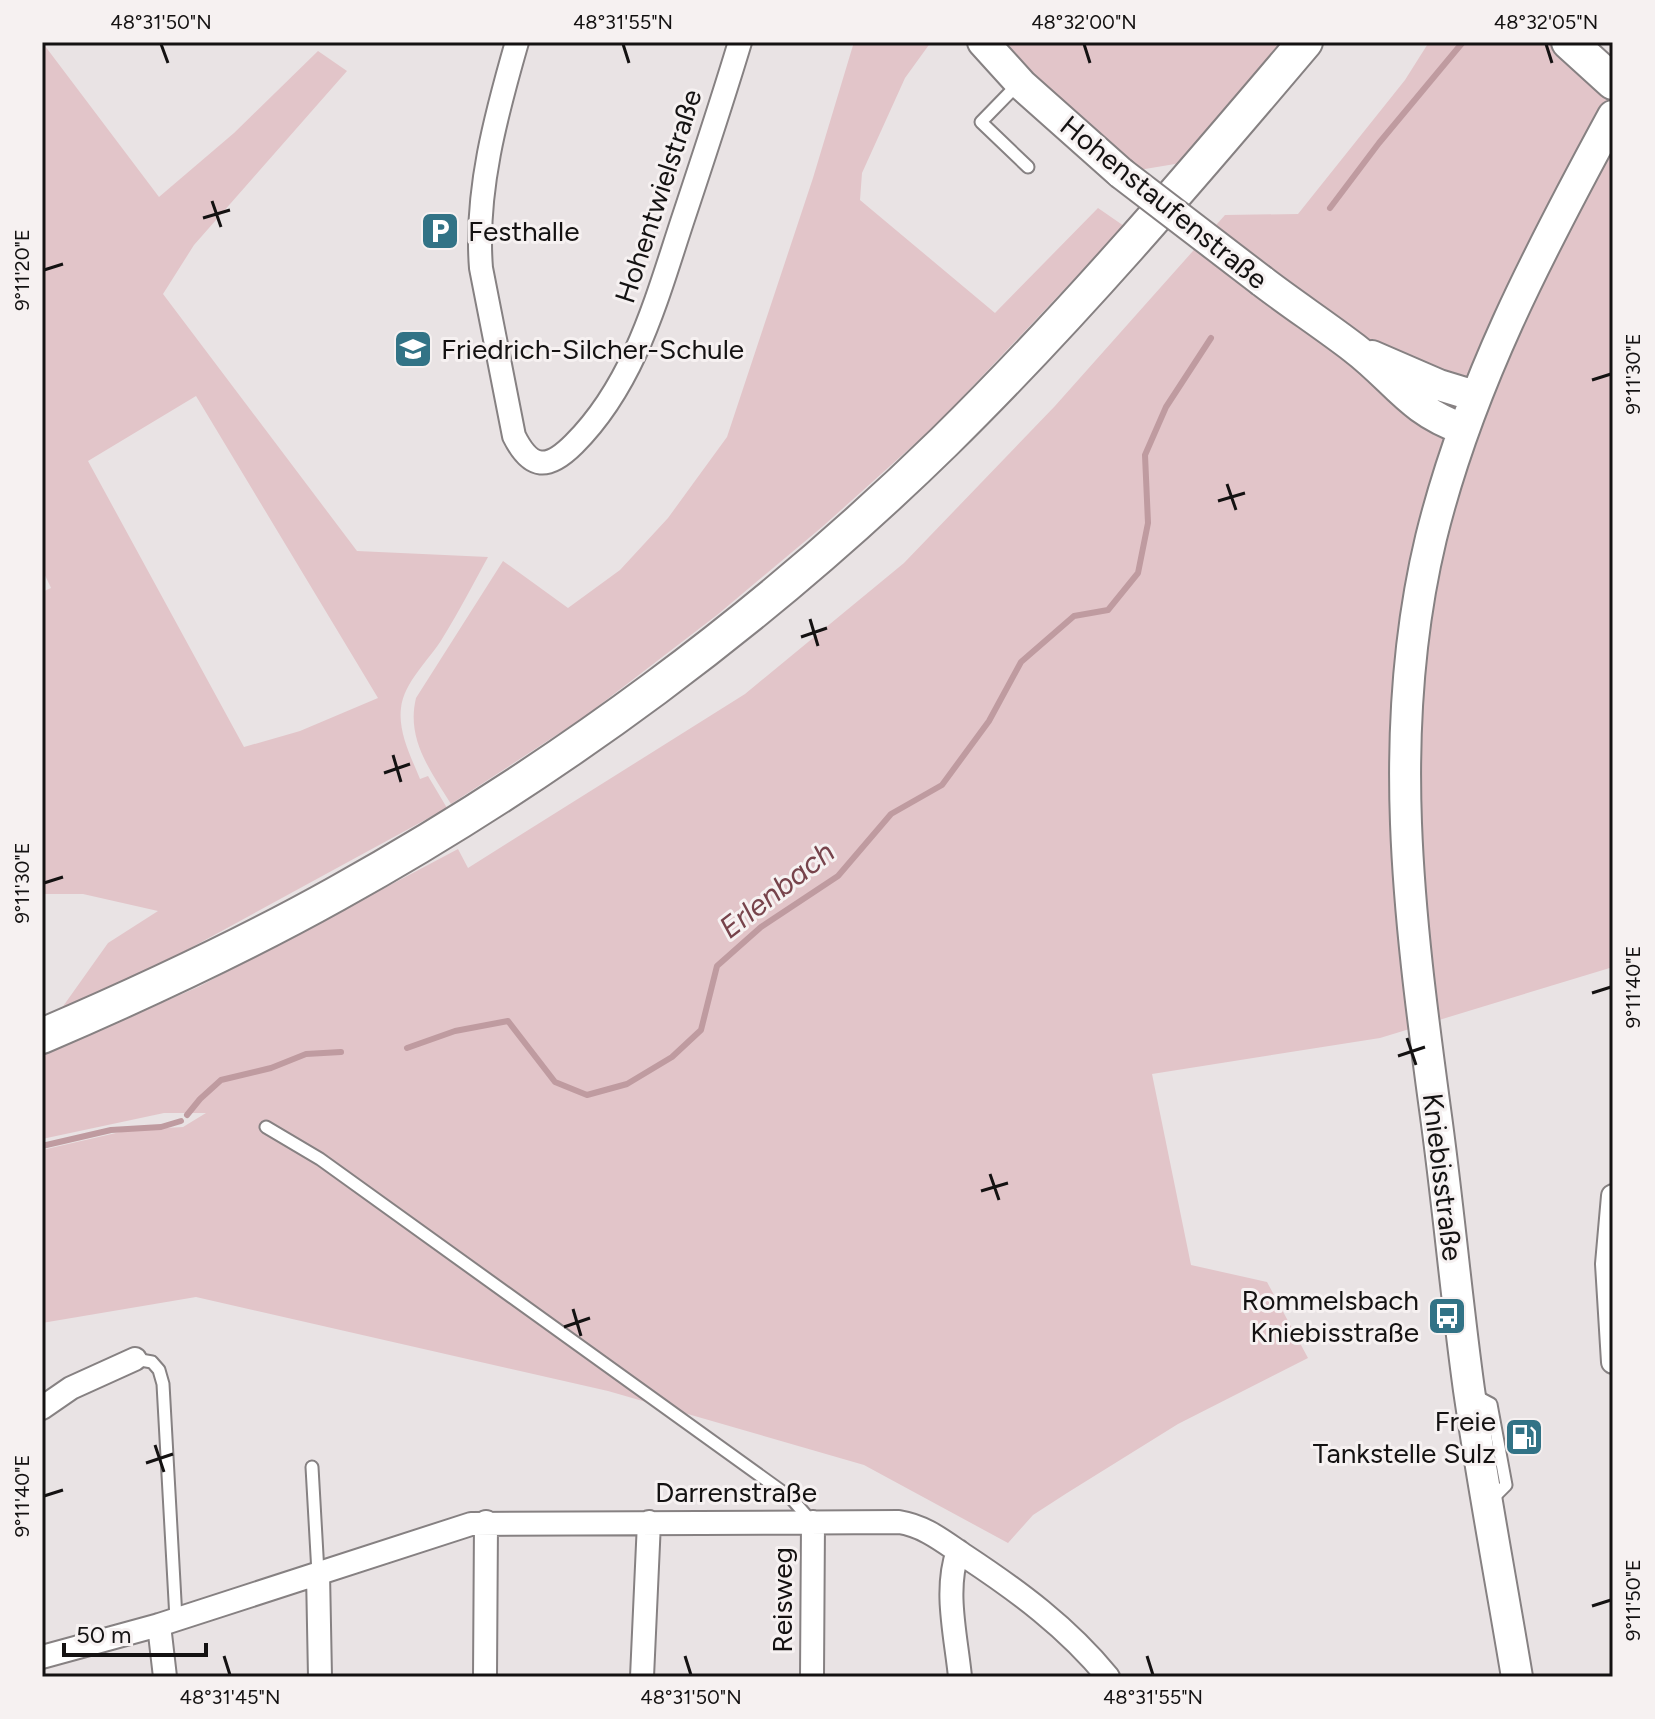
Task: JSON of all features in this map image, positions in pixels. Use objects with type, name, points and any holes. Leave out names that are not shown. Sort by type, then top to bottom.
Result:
[{"type":"main road","points":[[42,1036],[192,968],[338,893],[500,795],[570,748],[714,642],[849,530],[982,405],[1124,252],[1305,42]]},
{"type":"main road","points":[[1569,42],[1613,82]]},
{"type":"main road","points":[[1599,42],[1613,50]]},
{"type":"street","name":"Hohentwielstraße","points":[[513,44],[485,177],[479,216],[479,247],[510,420],[521,450],[532,461],[549,463],[565,453],[594,422],[626,375],[659,292],[740,42]]},
{"type":"street","name":"Hohenstaufenstraße","points":[[983,42],[1019,82],[1121,173],[1356,349],[1422,410],[1463,429]]},
{"type":"street","name":"Kniebisstraße","points":[[1517,1677],[1470,1393],[1411,912],[1404,793],[1411,670],[1430,542],[1475,396],[1528,276],[1613,116]]},
{"type":"street","name":"Hohenstaufenstraße","points":[[1356,349],[1439,385],[1475,396]]},
{"type":"street","points":[[1613,1196],[1607,1264],[1613,1362]]},
{"type":"street","points":[[42,1408],[71,1388],[135,1359]]},
{"type":"street","name":"Darrenstraße","points":[[42,1657],[168,1622],[455,1528],[486,1522],[813,1522],[909,1524],[929,1532],[1052,1618],[1086,1650],[1108,1677]]},
{"type":"street","points":[[485,1677],[486,1522]]},
{"type":"street","points":[[642,1677],[649,1522]]},
{"type":"street","name":"Reisweg","points":[[812,1677],[813,1522]]},
{"type":"street","points":[[958,1551],[952,1566],[951,1591],[960,1677]]},
{"type":"street","points":[[318,1573],[320,1677]]},
{"type":"street","points":[[165,1677],[168,1622]]},
{"type":"lane","points":[[1019,82],[981,122],[1028,167]]},
{"type":"lane","points":[[266,1127],[320,1159],[670,1410],[791,1498],[813,1522]]},
{"type":"lane","points":[[135,1359],[152,1362],[159,1370],[163,1384],[168,1622]]},
{"type":"lane","points":[[312,1467],[318,1573]]},
{"type":"shaded area","points":[[42,42],[159,197],[234,133],[318,51],[347,71],[194,245],[163,294],[357,551],[488,557],[442,639],[412,680],[401,708],[403,735],[420,779],[428,776],[447,808],[174,957],[59,1012],[108,943],[158,911],[83,894],[42,894],[42,592],[51,588],[42,569]],"holes":[[[196,396],[378,698],[300,731],[244,747],[88,461]]]},
{"type":"shaded area","points":[[854,42],[931,42],[905,78],[862,173],[860,200],[995,313],[1098,208],[1124,226],[938,423],[822,527],[717,615],[584,717],[451,804],[417,741],[414,727],[416,698],[503,561],[568,608],[620,570],[668,518],[727,437],[813,178]]},
{"type":"shaded area","points":[[983,42],[1305,42],[1205,159],[1121,173]]},
{"type":"shaded area","points":[[1429,42],[1569,42],[1613,82],[1613,967],[1380,1038],[1152,1074],[1191,1265],[1267,1282],[1308,1358],[1178,1424],[1033,1515],[1008,1543],[864,1465],[608,1391],[196,1297],[42,1323],[42,1150],[129,1130],[183,1127],[206,1113],[164,1113],[42,1139],[42,1055],[198,987],[458,849],[468,868],[745,694],[904,563],[1055,406],[1225,215],[1298,214],[1405,80]]},
{"type":"waterway","name":"Erlenbach","points":[[1330,208],[1379,143],[1463,42]]},
{"type":"waterway","name":"Erlenbach","points":[[407,1048],[455,1031],[508,1021],[555,1082],[587,1095],[627,1084],[672,1057],[701,1030],[717,966],[761,927],[838,876],[891,814],[942,785],[989,721],[1021,662],[1074,616],[1108,610],[1138,573],[1148,523],[1145,455],[1166,407],[1211,338]]},
{"type":"waterway","name":"Erlenbach","points":[[187,1115],[221,1080],[271,1068],[306,1054],[341,1052]]},
{"type":"waterway","name":"Erlenbach","points":[[42,1146],[111,1130],[161,1127],[181,1121]]},
{"type":"place","name":"Festhalle","points":[[440,231]]},
{"type":"place","name":"Friedrich-Silcher-Schule","points":[[413,349]]},
{"type":"place","name":"Rommelsbach Kniebisstraße","points":[[1447,1316]]},
{"type":"place","name":"Freie Tankstelle Sulz","points":[[1524,1437]]}]
